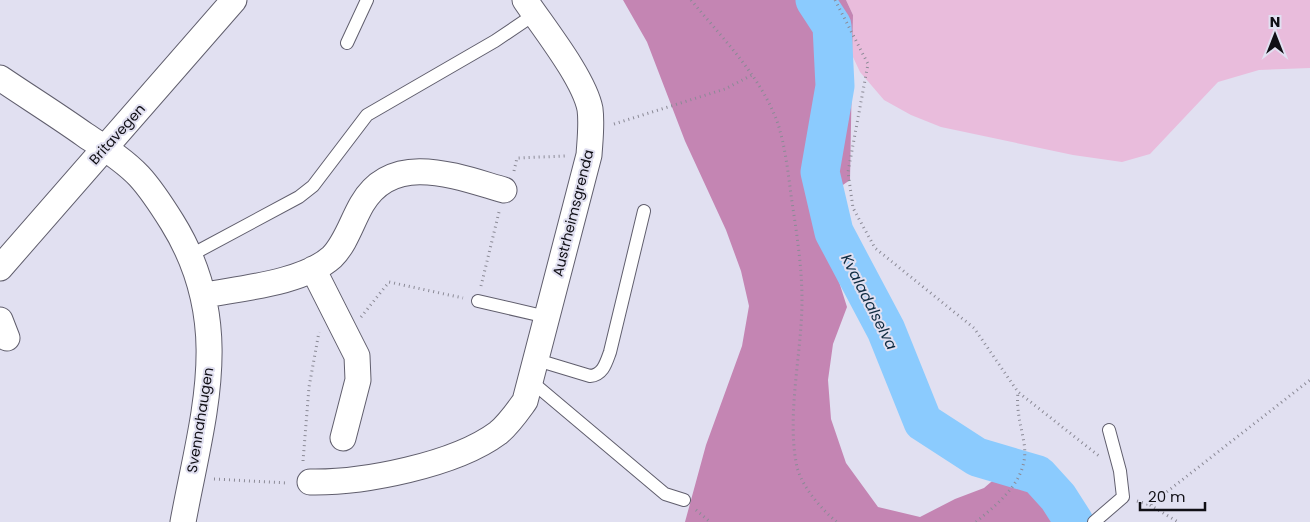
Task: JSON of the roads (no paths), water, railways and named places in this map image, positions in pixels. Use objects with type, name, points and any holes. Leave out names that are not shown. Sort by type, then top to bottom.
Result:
[{"type":"street","name":"Britavegen","points":[[0,268],[106,149],[234,0]]},
{"type":"street","name":"Austrheimsgrenda","points":[[310,482],[340,482],[390,474],[471,448],[498,433],[525,401],[589,155],[591,129],[590,108],[577,79],[530,7]]},
{"type":"street","name":"Svennahaugen","points":[[0,78],[106,149],[138,175],[159,201],[191,255],[205,295],[210,339],[209,376],[183,522]]},
{"type":"street","points":[[205,295],[280,280],[313,269],[332,256],[343,242],[363,202],[376,187],[389,177],[405,172],[439,172],[504,190]]},
{"type":"street","points":[[313,269],[357,356],[358,380],[343,438]]},
{"type":"lane","points":[[347,43],[367,0]]},
{"type":"lane","points":[[191,255],[299,197],[312,186],[367,115],[495,41],[530,7]]},
{"type":"lane","points":[[534,371],[590,376],[597,375],[601,371],[610,352],[644,211]]},
{"type":"lane","points":[[478,301],[547,317]]},
{"type":"lane","points":[[534,371],[665,494],[684,500]]},
{"type":"lane","points":[[1094,522],[1123,497],[1120,471],[1109,430]]},
{"type":"waterway","name":"Kvaladalselva","points":[[815,0],[832,26],[835,86],[820,172],[834,232],[886,330],[923,422],[977,457],[1038,475],[1058,497],[1074,522]]}]
